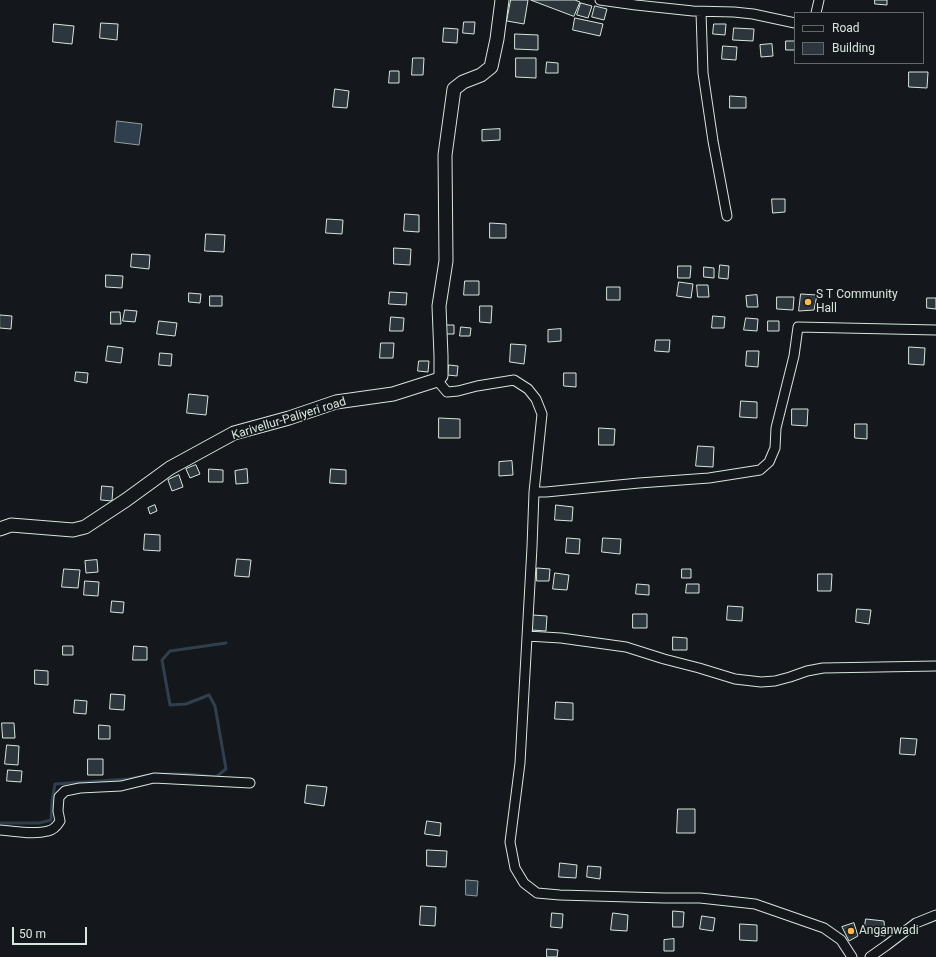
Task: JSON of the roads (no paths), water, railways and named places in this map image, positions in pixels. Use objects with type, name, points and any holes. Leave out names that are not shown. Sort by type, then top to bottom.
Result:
[{"type":"main road","points":[[438,380],[441,376],[442,356],[439,306],[446,261],[445,155],[452,100],[454,89],[463,82],[481,75],[492,67],[502,0]]},
{"type":"main road","name":"Karivellur-Paliyeri road","points":[[0,529],[11,525],[73,530],[85,527],[170,468],[234,434],[336,402],[393,394],[438,380]]},
{"type":"street","points":[[600,0],[701,12],[734,12],[753,14],[794,23]]},
{"type":"street","points":[[816,12],[819,0]]},
{"type":"street","points":[[701,12],[703,73],[713,141],[727,216]]},
{"type":"street","points":[[534,492],[710,478],[760,470],[769,462],[775,448],[776,428],[794,356],[798,327],[936,330]]},
{"type":"street","points":[[438,380],[447,392],[514,380],[528,389],[536,399],[542,414],[534,492],[520,763],[510,842],[515,868],[524,883],[536,893],[560,895],[700,898],[755,904],[824,928],[841,940],[852,957]]},
{"type":"street","points":[[527,636],[561,638],[626,647],[735,679],[761,682],[775,681],[807,670],[823,668],[936,666]]},
{"type":"street","points":[[0,830],[31,833],[49,831],[56,827],[60,821],[58,811],[59,797],[66,791],[80,788],[121,786],[154,778],[250,783]]},
{"type":"street","points":[[870,957],[916,923],[936,915]]},
{"type":"water","points":[[117,121],[142,124],[139,145],[115,142]]},
{"type":"water","points":[[466,880],[478,881],[477,896],[466,895]]},
{"type":"waterway","points":[[0,823],[39,823],[51,820],[55,784],[129,779],[154,774],[187,774],[216,777],[226,769],[215,706],[209,695],[186,704],[170,705],[162,660],[170,651],[226,643]]},
{"type":"place","name":"S T Community Hall","points":[[808,302]]},
{"type":"place","name":"Anganwadi","points":[[851,931]]}]
